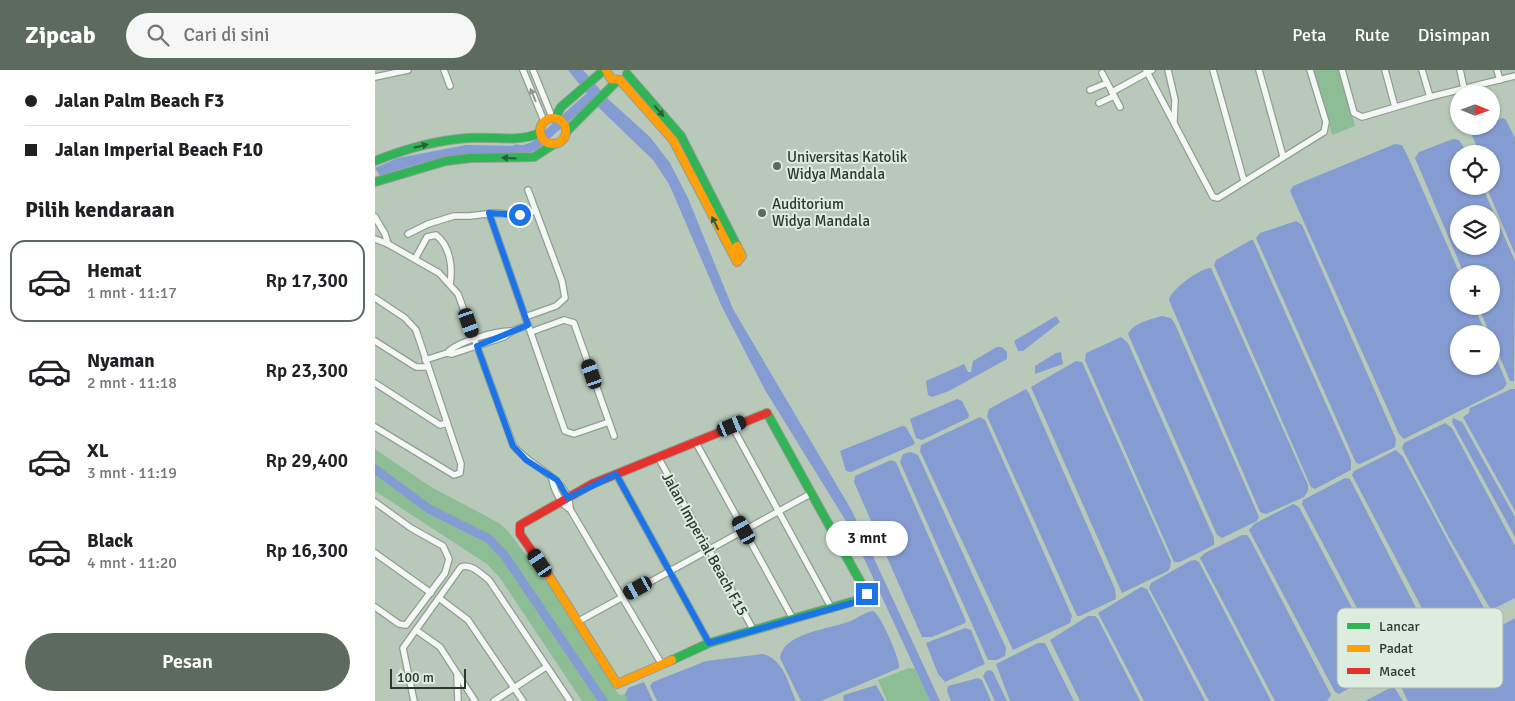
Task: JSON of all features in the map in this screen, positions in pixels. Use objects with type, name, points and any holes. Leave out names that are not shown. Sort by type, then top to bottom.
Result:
[{"type":"street","points":[[375,77],[408,70]]},
{"type":"street","points":[[444,70],[450,86]]},
{"type":"street","points":[[523,70],[544,121],[540,133],[545,142],[554,144]]},
{"type":"street","points":[[533,70],[553,118],[564,123],[567,132]]},
{"type":"street","points":[[375,182],[396,174],[446,161],[471,158],[534,157],[563,140],[567,132],[586,110],[619,80],[628,71],[681,136],[743,257],[737,262],[673,140],[619,80],[609,77],[605,70],[574,95],[553,118],[544,121]]},
{"type":"street","points":[[1168,70],[1175,100],[1174,121]]},
{"type":"street","points":[[1213,70],[1244,182]]},
{"type":"street","points":[[1259,70],[1283,156]]},
{"type":"street","points":[[1099,103],[1149,71],[1213,197],[1221,197],[1283,156],[1322,134],[1326,129],[1311,70]]},
{"type":"street","points":[[1342,70],[1356,116],[1365,117],[1450,92]]},
{"type":"street","points":[[1385,70],[1395,108]]},
{"type":"street","points":[[1422,70],[1430,97]]},
{"type":"street","points":[[1460,70],[1464,85]]},
{"type":"street","points":[[1497,70],[1500,80]]},
{"type":"street","points":[[1102,73],[1120,107]]},
{"type":"street","points":[[1478,85],[1515,76]]},
{"type":"street","points":[[1090,90],[1107,82]]},
{"type":"street","points":[[375,161],[443,141],[469,138],[525,139],[540,133]]},
{"type":"street","points":[[691,175],[699,170]]},
{"type":"street","points":[[525,317],[556,306],[565,298],[562,281],[528,190]]},
{"type":"street","points":[[408,234],[443,218],[489,213],[520,215],[535,211]]},
{"type":"street","points":[[489,213],[565,431],[574,434],[609,422]]},
{"type":"street","points":[[375,217],[385,234],[388,244]]},
{"type":"street","points":[[415,259],[427,238],[436,235],[445,244],[452,267],[451,284]]},
{"type":"street","points":[[375,239],[388,244],[439,273],[451,284],[463,307],[513,446],[526,460],[557,480],[570,509],[661,663]]},
{"type":"street","points":[[375,298],[412,323],[461,464],[460,473],[454,475],[375,427]]},
{"type":"street","points":[[531,332],[564,320],[574,323],[614,436]]},
{"type":"street","points":[[425,360],[447,353],[452,354],[504,337],[512,331],[528,325]]},
{"type":"street","points":[[447,353],[451,348],[474,339],[503,330],[512,331]]},
{"type":"street","points":[[375,341],[416,367],[428,367]]},
{"type":"street","points":[[375,383],[440,424],[447,423]]},
{"type":"street","points":[[767,413],[771,417],[867,594],[863,600],[709,643],[661,663],[622,683],[616,683],[579,621],[520,534],[521,525],[616,474],[732,426],[767,413]]},
{"type":"street","points":[[732,426],[832,609]]},
{"type":"street","points":[[695,441],[793,619]]},
{"type":"street","name":"Jalan Imperial Beach F15","points":[[657,457],[753,631]]},
{"type":"street","points":[[616,474],[709,643]]},
{"type":"street","points":[[579,621],[812,493]]},
{"type":"street","points":[[375,502],[411,528],[443,546],[447,552],[449,565],[431,593],[406,625],[399,624],[375,607]]},
{"type":"street","points":[[375,553],[431,593]]},
{"type":"street","points":[[414,701],[403,650],[461,567],[471,566],[489,580],[569,701]]},
{"type":"street","points":[[439,598],[468,620],[523,701]]},
{"type":"street","points":[[416,630],[440,647],[457,676],[475,701]]},
{"type":"street","points":[[494,701],[547,667]]},
{"type":"street","points":[[457,676],[458,701]]},
{"type":"green space","points":[[1314,70],[1339,70],[1355,126],[1332,135]]},
{"type":"green space","points":[[375,449],[431,487],[499,523],[508,531],[560,600],[616,691],[620,695],[625,694],[628,701],[582,701],[500,578],[487,564],[375,491]]},
{"type":"green space","points":[[909,668],[915,669],[930,701],[887,701],[878,680]]},
{"type":"water","points":[[568,70],[583,70],[608,99],[650,137],[670,163],[688,198],[733,309],[852,511],[940,701],[930,701],[849,526],[765,390],[722,307],[669,184],[653,160],[598,107]]},
{"type":"water","points":[[1500,119],[1506,120],[1515,138],[1515,254],[1500,219],[1500,205],[1494,205],[1490,195],[1500,195],[1500,145],[1476,145],[1472,135],[1500,135]]},
{"type":"water","points":[[1453,139],[1459,140],[1462,145],[1450,145],[1450,195],[1486,195],[1490,205],[1450,205],[1450,241],[1415,158],[1419,152]]},
{"type":"water","points":[[1395,144],[1402,145],[1456,265],[1450,265],[1450,315],[1478,315],[1482,325],[1450,325],[1450,375],[1500,375],[1500,367],[1507,384],[1503,389],[1404,439],[1399,434],[1290,191],[1293,186]]},
{"type":"water","points":[[466,145],[528,146],[528,155],[489,154],[453,157],[417,164],[380,176],[375,168],[398,158]]},
{"type":"water","points":[[1296,221],[1302,225],[1396,439],[1395,447],[1360,464],[1356,463],[1256,238],[1260,233]]},
{"type":"water","points":[[1500,227],[1515,261],[1514,381],[1510,381],[1500,358],[1500,325],[1486,325],[1482,315],[1500,315],[1500,265],[1460,265],[1456,255],[1500,255]]},
{"type":"water","points":[[1253,240],[1351,460],[1351,470],[1315,489],[1311,487],[1214,265],[1216,260]]},
{"type":"water","points":[[1211,268],[1308,485],[1308,491],[1304,497],[1266,514],[1260,512],[1169,300],[1174,291],[1186,280]]},
{"type":"water","points":[[1056,316],[1060,322],[1023,351],[1018,351],[1014,341]]},
{"type":"water","points":[[1162,316],[1171,318],[1175,324],[1259,517],[1257,521],[1222,538],[1217,535],[1128,334],[1138,324]]},
{"type":"water","points":[[1121,337],[1128,343],[1214,538],[1214,545],[1180,562],[1174,562],[1085,360],[1086,353]]},
{"type":"water","points":[[997,347],[1002,347],[1007,352],[1007,359],[949,391],[932,397],[928,395],[926,381],[964,364],[968,372],[971,372],[973,361]]},
{"type":"water","points":[[1061,352],[1063,364],[1035,374],[1035,366]]},
{"type":"water","points":[[1076,361],[1082,362],[1171,561],[1168,571],[1122,593],[1031,387]]},
{"type":"water","points":[[1026,389],[1115,589],[1116,599],[1080,616],[1077,616],[987,416],[989,409]]},
{"type":"water","points":[[1511,389],[1515,389],[1515,511],[1463,417],[1469,413],[1470,408]]},
{"type":"water","points":[[957,399],[962,401],[969,415],[968,418],[922,440],[916,438],[910,419]]},
{"type":"water","points":[[980,417],[985,420],[1072,616],[1070,623],[1013,650],[920,451],[921,445]]},
{"type":"water","points":[[1453,418],[1462,422],[1515,517],[1515,537],[1452,422]]},
{"type":"water","points":[[1445,423],[1452,428],[1515,546],[1515,598],[1495,608],[1490,608],[1448,536],[1402,448],[1404,443]]},
{"type":"water","points":[[902,426],[906,427],[915,443],[913,445],[851,472],[846,471],[840,451]]},
{"type":"water","points":[[1396,450],[1403,457],[1484,608],[1422,608],[1352,475],[1354,471]]},
{"type":"water","points":[[911,452],[918,455],[1006,648],[1005,656],[997,660],[988,660],[900,462],[903,454]]},
{"type":"water","points":[[891,460],[896,462],[966,621],[932,637],[922,637],[854,482],[855,476]]},
{"type":"water","points":[[1345,478],[1350,479],[1416,608],[1357,608],[1302,504],[1303,500]]},
{"type":"water","points":[[1293,504],[1299,507],[1352,608],[1337,608],[1337,688],[1350,688],[1339,694],[1335,692],[1249,530],[1254,524]]},
{"type":"water","points":[[1242,535],[1247,535],[1250,539],[1331,695],[1327,701],[1275,701],[1200,558],[1205,553]]},
{"type":"water","points":[[1195,560],[1199,562],[1271,701],[1209,701],[1149,588],[1151,583]]},
{"type":"water","points":[[1141,587],[1147,589],[1205,701],[1144,701],[1098,613]]},
{"type":"water","points":[[873,611],[889,638],[897,656],[899,668],[821,701],[801,701],[780,658],[783,650],[798,637],[848,622]]},
{"type":"water","points":[[1088,616],[1095,616],[1098,619],[1140,701],[1080,701],[1050,640]]},
{"type":"water","points":[[1515,618],[1515,701],[1408,701],[1402,688],[1503,688],[1503,625]]},
{"type":"water","points":[[965,628],[971,630],[985,664],[945,682],[938,674],[926,643]]},
{"type":"water","points":[[1038,643],[1045,643],[1074,701],[1010,701],[996,664]]},
{"type":"water","points":[[763,654],[776,661],[781,667],[796,701],[657,701],[650,686],[653,682],[706,661]]},
{"type":"water","points":[[990,670],[993,672],[1007,701],[995,701],[983,676],[986,671]]},
{"type":"water","points":[[978,678],[982,680],[991,701],[951,701],[947,691],[948,686]]},
{"type":"water","points":[[644,682],[653,701],[628,701],[625,694],[628,688]]},
{"type":"water","points":[[876,685],[885,701],[844,701],[843,699],[844,695]]},
{"type":"water","points":[[1390,688],[1395,688],[1403,701],[1365,701]]},
{"type":"waterway","points":[[516,149],[523,150],[534,146],[593,94]]},
{"type":"waterway","points":[[375,469],[429,509],[489,539],[505,556],[603,701]]},
{"type":"traffic: fast","points":[[555,118],[561,107],[604,70]]},
{"type":"traffic: fast","points":[[627,74],[681,136],[737,246]]},
{"type":"traffic: fast","points":[[567,131],[617,81]]},
{"type":"traffic: fast","points":[[375,161],[432,143],[456,139],[522,138],[540,133]]},
{"type":"traffic: fast","points":[[375,182],[446,161],[471,158],[534,157],[554,144]]},
{"type":"traffic: fast","points":[[672,660],[709,643],[865,598],[866,592],[767,413]]},
{"type":"traffic: slow","points":[[606,70],[611,79],[620,80]]},
{"type":"traffic: slow","points":[[620,80],[673,140],[737,262],[742,256],[737,246]]},
{"type":"traffic: slow","points":[[553,118],[563,121],[566,131],[563,141],[553,144],[543,141],[540,131],[543,121],[553,118]]},
{"type":"traffic: slow","points":[[547,573],[617,684],[672,660]]},
{"type":"traffic: jam","points":[[547,573],[520,534],[520,525],[592,484],[767,413]]},
{"type":"place","name":"Universitas Katolik Widya Mandala","points":[[777,166]]},
{"type":"place","name":"Auditorium Widya Mandala","points":[[762,213]]},
{"type":"route","points":[[520,215],[489,213],[528,325],[512,331],[504,337],[477,346],[507,434],[519,454],[557,480],[568,498],[616,474],[709,643],[863,600],[867,594]]}]
